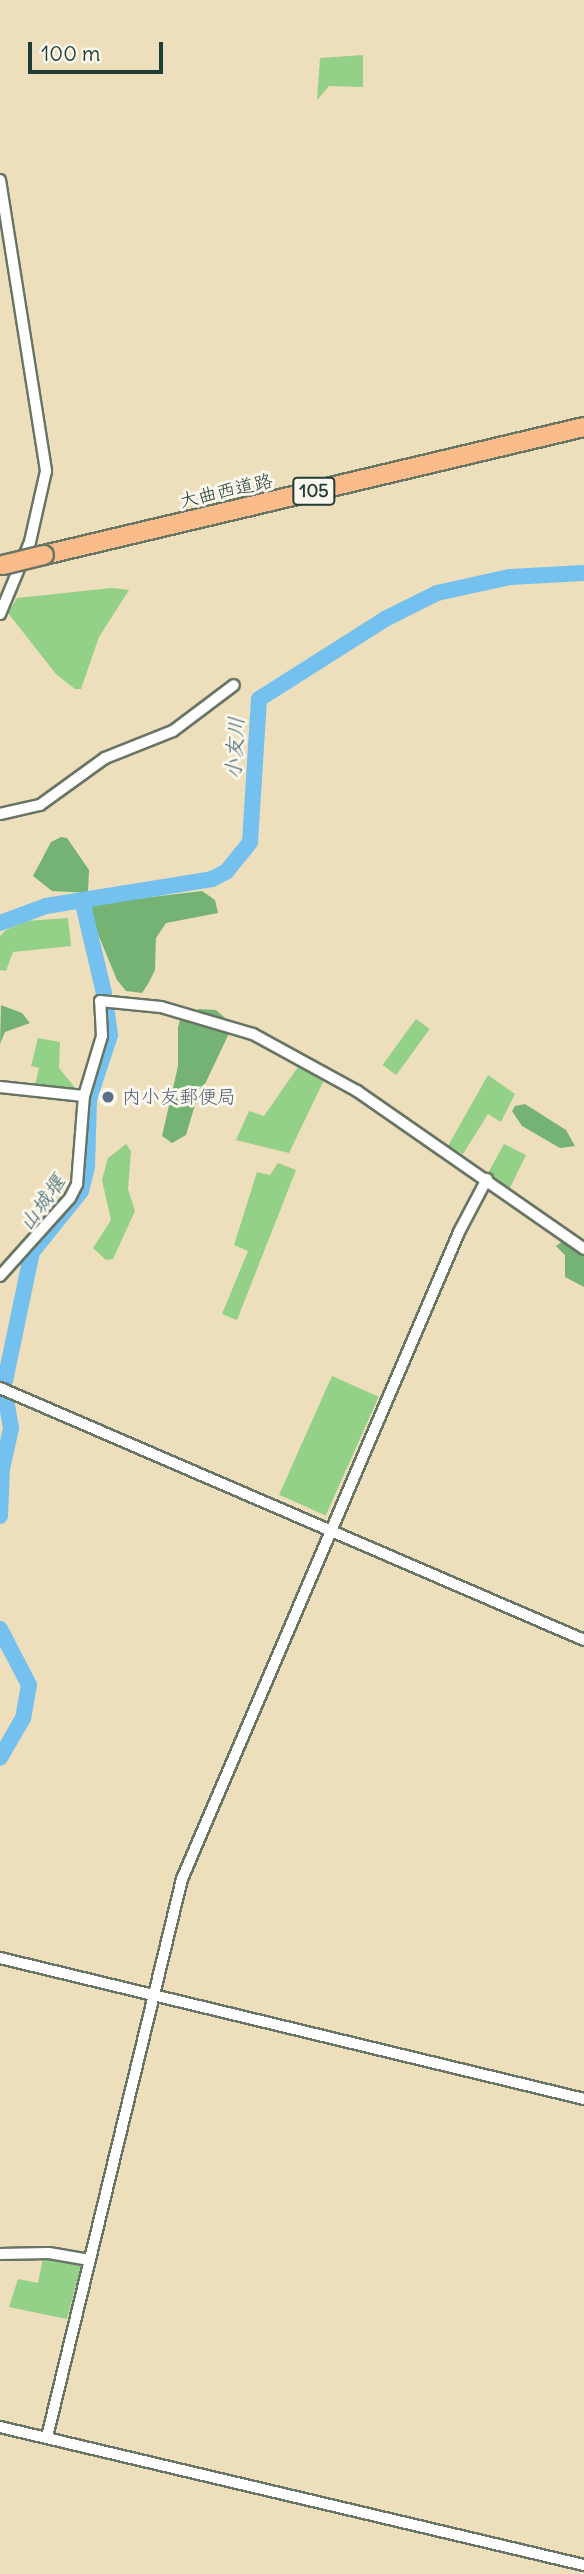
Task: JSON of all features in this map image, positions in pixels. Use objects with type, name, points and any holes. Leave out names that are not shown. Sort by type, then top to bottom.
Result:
[{"type":"highway","name":"大曲西道路","points":[[1,566],[584,427]]},
{"type":"street","points":[[0,180],[46,471],[30,542],[0,614]]},
{"type":"street","points":[[0,814],[40,805],[105,758],[173,731],[234,685]]},
{"type":"street","points":[[0,1276],[62,1208],[77,1184],[84,1096],[102,1036],[100,1001],[161,1007],[253,1034],[357,1091],[584,1249]]},
{"type":"street","points":[[0,1087],[84,1096]]},
{"type":"street","points":[[47,2437],[152,1993],[182,1879],[203,1822],[332,1532],[459,1232],[487,1180]]},
{"type":"street","points":[[0,1388],[584,1640]]},
{"type":"street","points":[[0,1958],[584,2099]]},
{"type":"street","points":[[0,2254],[49,2253],[89,2260]]},
{"type":"street","points":[[0,2427],[584,2565]]},
{"type":"green space","points":[[363,55],[363,87],[329,86],[317,100],[320,58]]},
{"type":"green space","points":[[112,588],[129,590],[99,637],[81,689],[75,689],[56,674],[8,613],[17,598]]},
{"type":"green space","points":[[61,837],[67,838],[89,870],[88,893],[52,891],[33,876],[51,842]]},
{"type":"green space","points":[[202,891],[215,900],[218,913],[166,923],[156,938],[155,970],[148,984],[142,993],[126,991],[117,980],[89,909],[93,904]]},
{"type":"green space","points":[[68,918],[71,946],[13,952],[6,971],[0,970],[0,936],[6,930],[26,921]]},
{"type":"green space","points":[[1,1005],[22,1013],[30,1023],[5,1032],[0,1044]]},
{"type":"green space","points":[[199,1009],[216,1010],[233,1025],[195,1105],[186,1135],[172,1143],[162,1136],[178,1066],[178,1027],[180,1020]]},
{"type":"green space","points":[[416,1019],[430,1029],[396,1075],[382,1065]]},
{"type":"green space","points":[[38,1038],[60,1042],[59,1068],[76,1089],[35,1085],[39,1068],[31,1066]]},
{"type":"green space","points":[[298,1067],[324,1080],[289,1153],[236,1140],[249,1111],[264,1116]]},
{"type":"green space","points":[[488,1075],[515,1094],[501,1122],[488,1114],[463,1154],[448,1146]]},
{"type":"green space","points":[[525,1104],[566,1130],[575,1146],[560,1148],[522,1126],[512,1111],[515,1106]]},
{"type":"green space","points":[[126,1144],[131,1151],[128,1189],[135,1211],[113,1259],[106,1260],[93,1248],[111,1220],[102,1180],[108,1158]]},
{"type":"green space","points":[[504,1144],[526,1155],[509,1190],[488,1173]]},
{"type":"green space","points":[[278,1163],[296,1170],[237,1320],[222,1314],[248,1251],[234,1245],[257,1172],[270,1175]]},
{"type":"green space","points":[[562,1242],[584,1257],[584,1287],[565,1277],[565,1255],[556,1246]]},
{"type":"green space","points":[[332,1376],[379,1397],[326,1516],[279,1495]]},
{"type":"green space","points":[[43,2258],[81,2265],[67,2319],[9,2307],[18,2279],[38,2283]]},
{"type":"waterway","name":"小友川","points":[[0,923],[46,906],[212,879],[226,872],[250,842],[259,699],[385,619],[437,593],[510,577],[584,573]]},
{"type":"waterway","name":"山城堰","points":[[82,900],[104,993]]},
{"type":"waterway","name":"山城堰","points":[[5,1381],[32,1252],[81,1191],[87,1167],[89,1099],[110,1035],[106,1008]]},
{"type":"waterway","name":"山城堰","points":[[0,1516],[2,1469],[11,1428],[6,1399]]},
{"type":"waterway","name":"山城堰","points":[[0,1629],[29,1685],[23,1718],[0,1758]]},
{"type":"place","name":"内小友郵便局","points":[[108,1097]]}]
